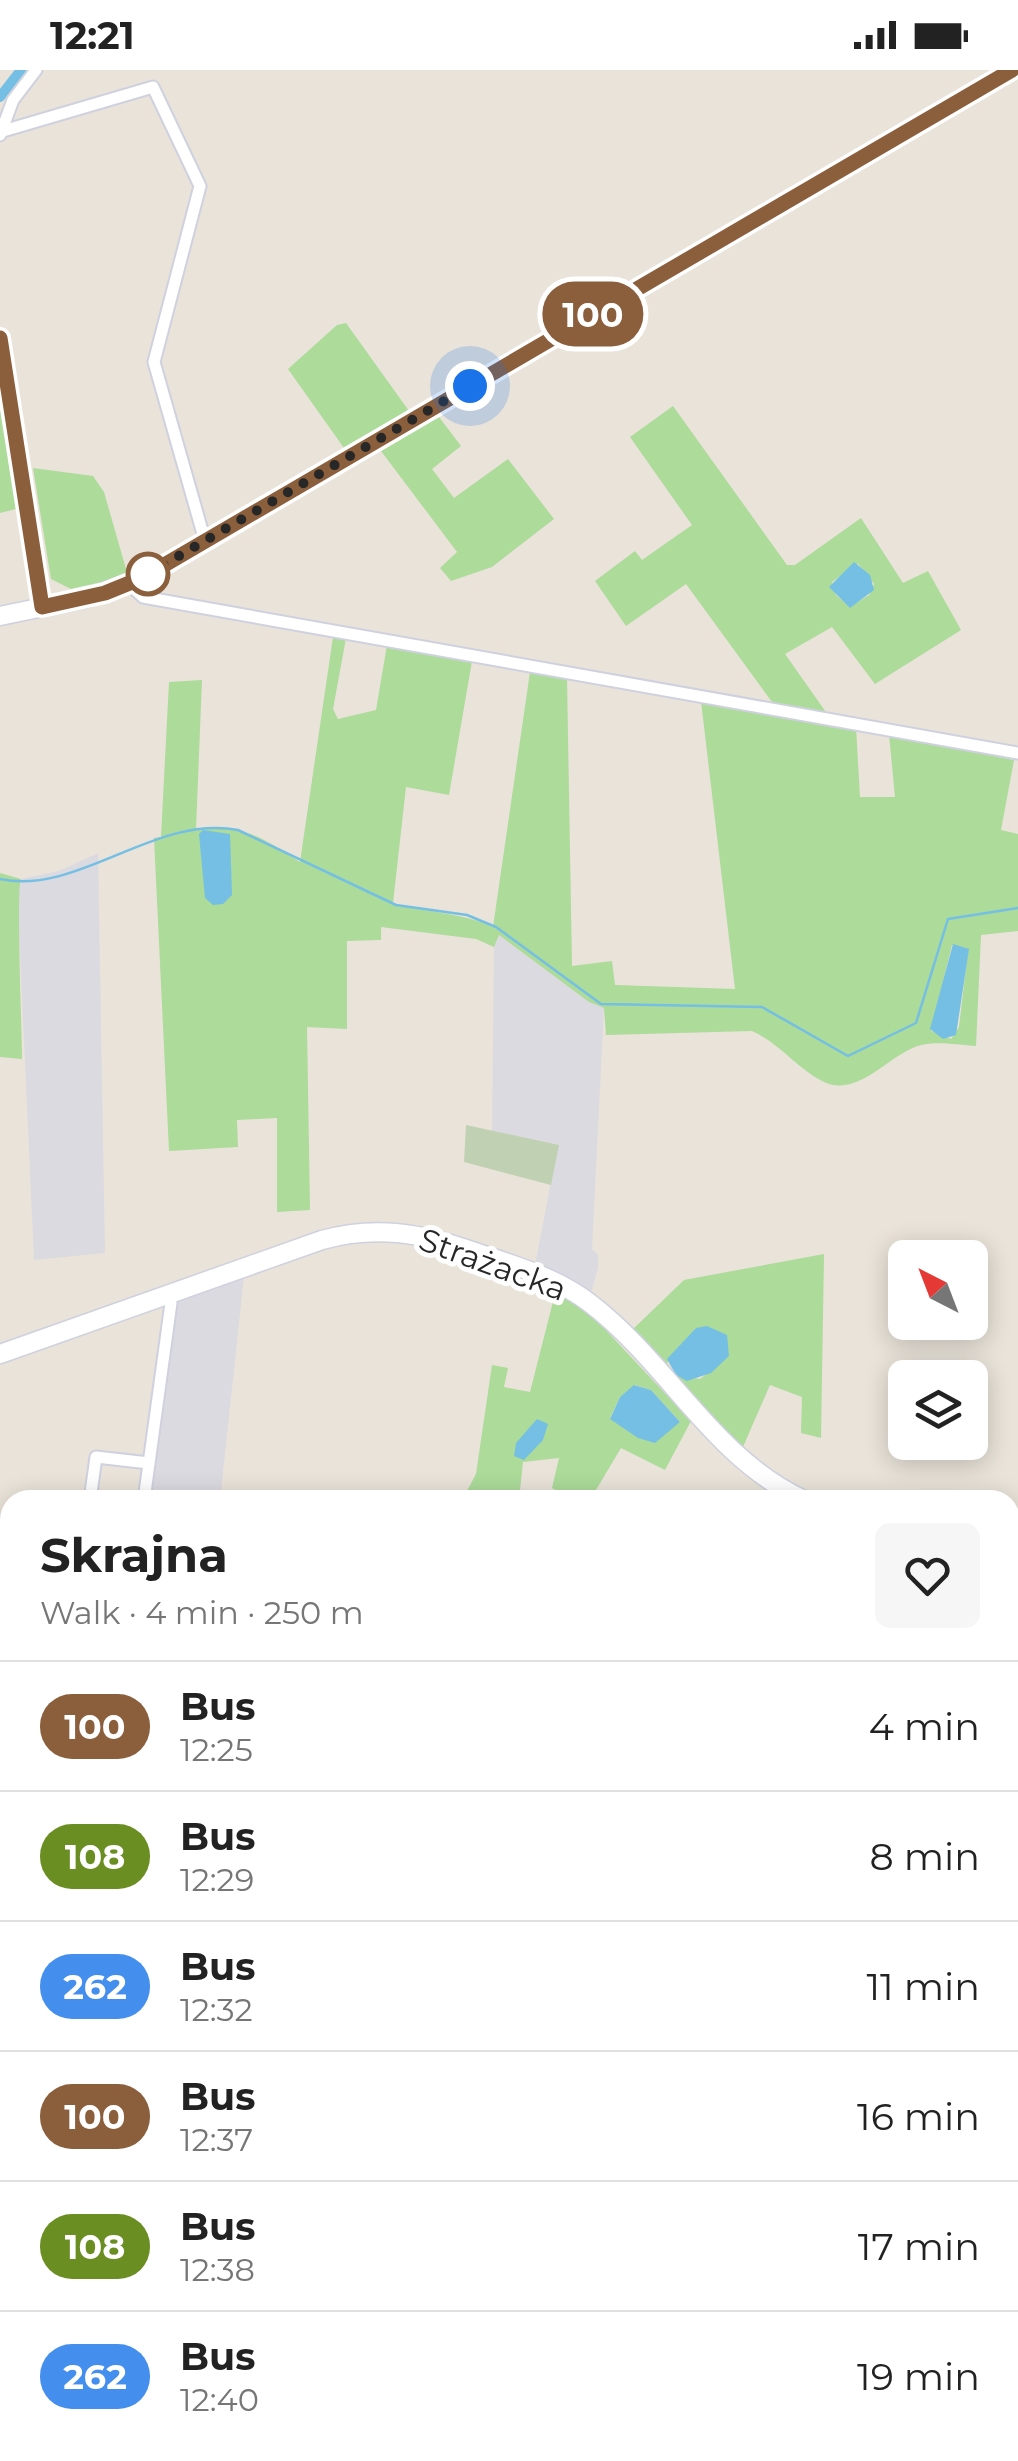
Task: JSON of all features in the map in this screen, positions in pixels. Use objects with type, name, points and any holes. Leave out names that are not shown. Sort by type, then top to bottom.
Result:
[{"type":"street","points":[[1,133],[12,100],[36,70]]},
{"type":"street","points":[[0,616],[129,584],[1012,70]]},
{"type":"street","points":[[1,133],[153,87],[200,186],[154,362],[205,541]]},
{"type":"street","points":[[0,338],[42,607]]},
{"type":"street","points":[[129,584],[143,597],[1018,754]]},
{"type":"street","name":"Strażacka","points":[[0,1354],[334,1237],[382,1231],[434,1238],[544,1277],[583,1298],[730,1452],[762,1478],[785,1490]]},
{"type":"street","points":[[145,1490],[171,1303],[168,1294]]},
{"type":"street","points":[[91,1490],[96,1456],[149,1464]]},
{"type":"shaded area","points":[[98,853],[105,1253],[34,1260],[17,887],[21,879],[59,871]]},
{"type":"shaded area","points":[[499,935],[589,1002],[604,1008],[592,1249],[598,1255],[598,1268],[591,1293],[535,1265],[558,1145],[492,1131],[494,947]]},
{"type":"shaded area","points":[[244,1277],[221,1490],[140,1490],[165,1304]]},
{"type":"green space","points":[[346,323],[409,411],[344,448],[288,369],[337,325]]},
{"type":"green space","points":[[0,382],[20,508],[0,513]]},
{"type":"green space","points":[[673,406],[787,565],[795,565],[861,518],[903,583],[928,571],[961,630],[875,684],[832,627],[785,654],[828,715],[856,727],[860,797],[895,797],[889,734],[1014,760],[1001,830],[1018,834],[1018,931],[981,935],[976,1046],[921,1045],[861,1080],[835,1085],[822,1081],[752,1031],[606,1035],[604,1008],[589,1002],[499,935],[494,947],[476,939],[381,927],[381,940],[347,941],[347,1029],[307,1027],[310,1210],[277,1212],[277,1118],[237,1120],[238,1147],[169,1151],[154,838],[161,837],[169,682],[202,680],[196,829],[251,834],[300,862],[333,637],[346,638],[333,709],[338,719],[376,710],[387,645],[472,661],[449,795],[406,787],[393,903],[493,927],[530,672],[567,678],[572,966],[612,961],[615,985],[735,989],[701,701],[772,713],[772,702],[686,584],[626,626],[595,581],[635,551],[642,560],[692,525],[630,437]],"holes":[[[858,564],[874,584],[869,595],[850,607],[836,595],[832,582]],[[952,945],[968,950],[959,1027],[951,1039],[931,1031]]]},
{"type":"green space","points":[[439,417],[461,446],[432,469],[454,498],[508,459],[554,519],[492,567],[451,581],[440,568],[457,552],[381,451]]},
{"type":"green space","points":[[33,468],[93,476],[104,492],[128,576],[71,589],[51,579]]},
{"type":"green space","points":[[0,873],[21,879],[22,1059],[0,1057]]},
{"type":"green space","points":[[466,1125],[559,1145],[551,1185],[464,1162]]},
{"type":"green space","points":[[824,1254],[821,1438],[801,1433],[802,1397],[770,1385],[742,1449],[630,1332],[684,1280]],"holes":[[[696,1328],[729,1356],[700,1379],[676,1375],[667,1363]]]},
{"type":"green space","points":[[556,1290],[586,1309],[691,1421],[665,1470],[621,1448],[596,1490],[552,1488],[559,1458],[523,1462],[520,1490],[467,1490],[476,1474],[492,1365],[508,1368],[504,1387],[530,1392]],"holes":[[[635,1385],[651,1390],[680,1422],[610,1418],[620,1397]]]},
{"type":"water","points":[[854,562],[870,575],[874,590],[850,608],[829,587]]},
{"type":"water","points":[[203,830],[230,834],[232,895],[223,904],[213,905],[205,898],[199,834]]},
{"type":"water","points":[[953,944],[969,949],[956,1035],[943,1039],[930,1029]]},
{"type":"water","points":[[707,1326],[727,1335],[729,1356],[711,1373],[687,1381],[676,1375],[667,1359],[696,1328]]},
{"type":"water","points":[[634,1385],[651,1390],[680,1422],[655,1443],[638,1438],[610,1419],[620,1397]]},
{"type":"water","points":[[537,1419],[548,1424],[543,1440],[524,1460],[514,1456],[516,1443]]},
{"type":"waterway","points":[[0,97],[21,70]]},
{"type":"waterway","points":[[0,879],[29,881],[58,876],[177,833],[207,828],[238,830],[396,905],[467,915],[496,927],[601,1004],[762,1007],[848,1056],[916,1023],[948,919],[1018,908]]},
{"type":"bus line","name":"100","points":[[0,338],[42,607],[88,598],[142,578],[1012,70]]},
{"type":"route","points":[[148,574],[470,386]]}]
